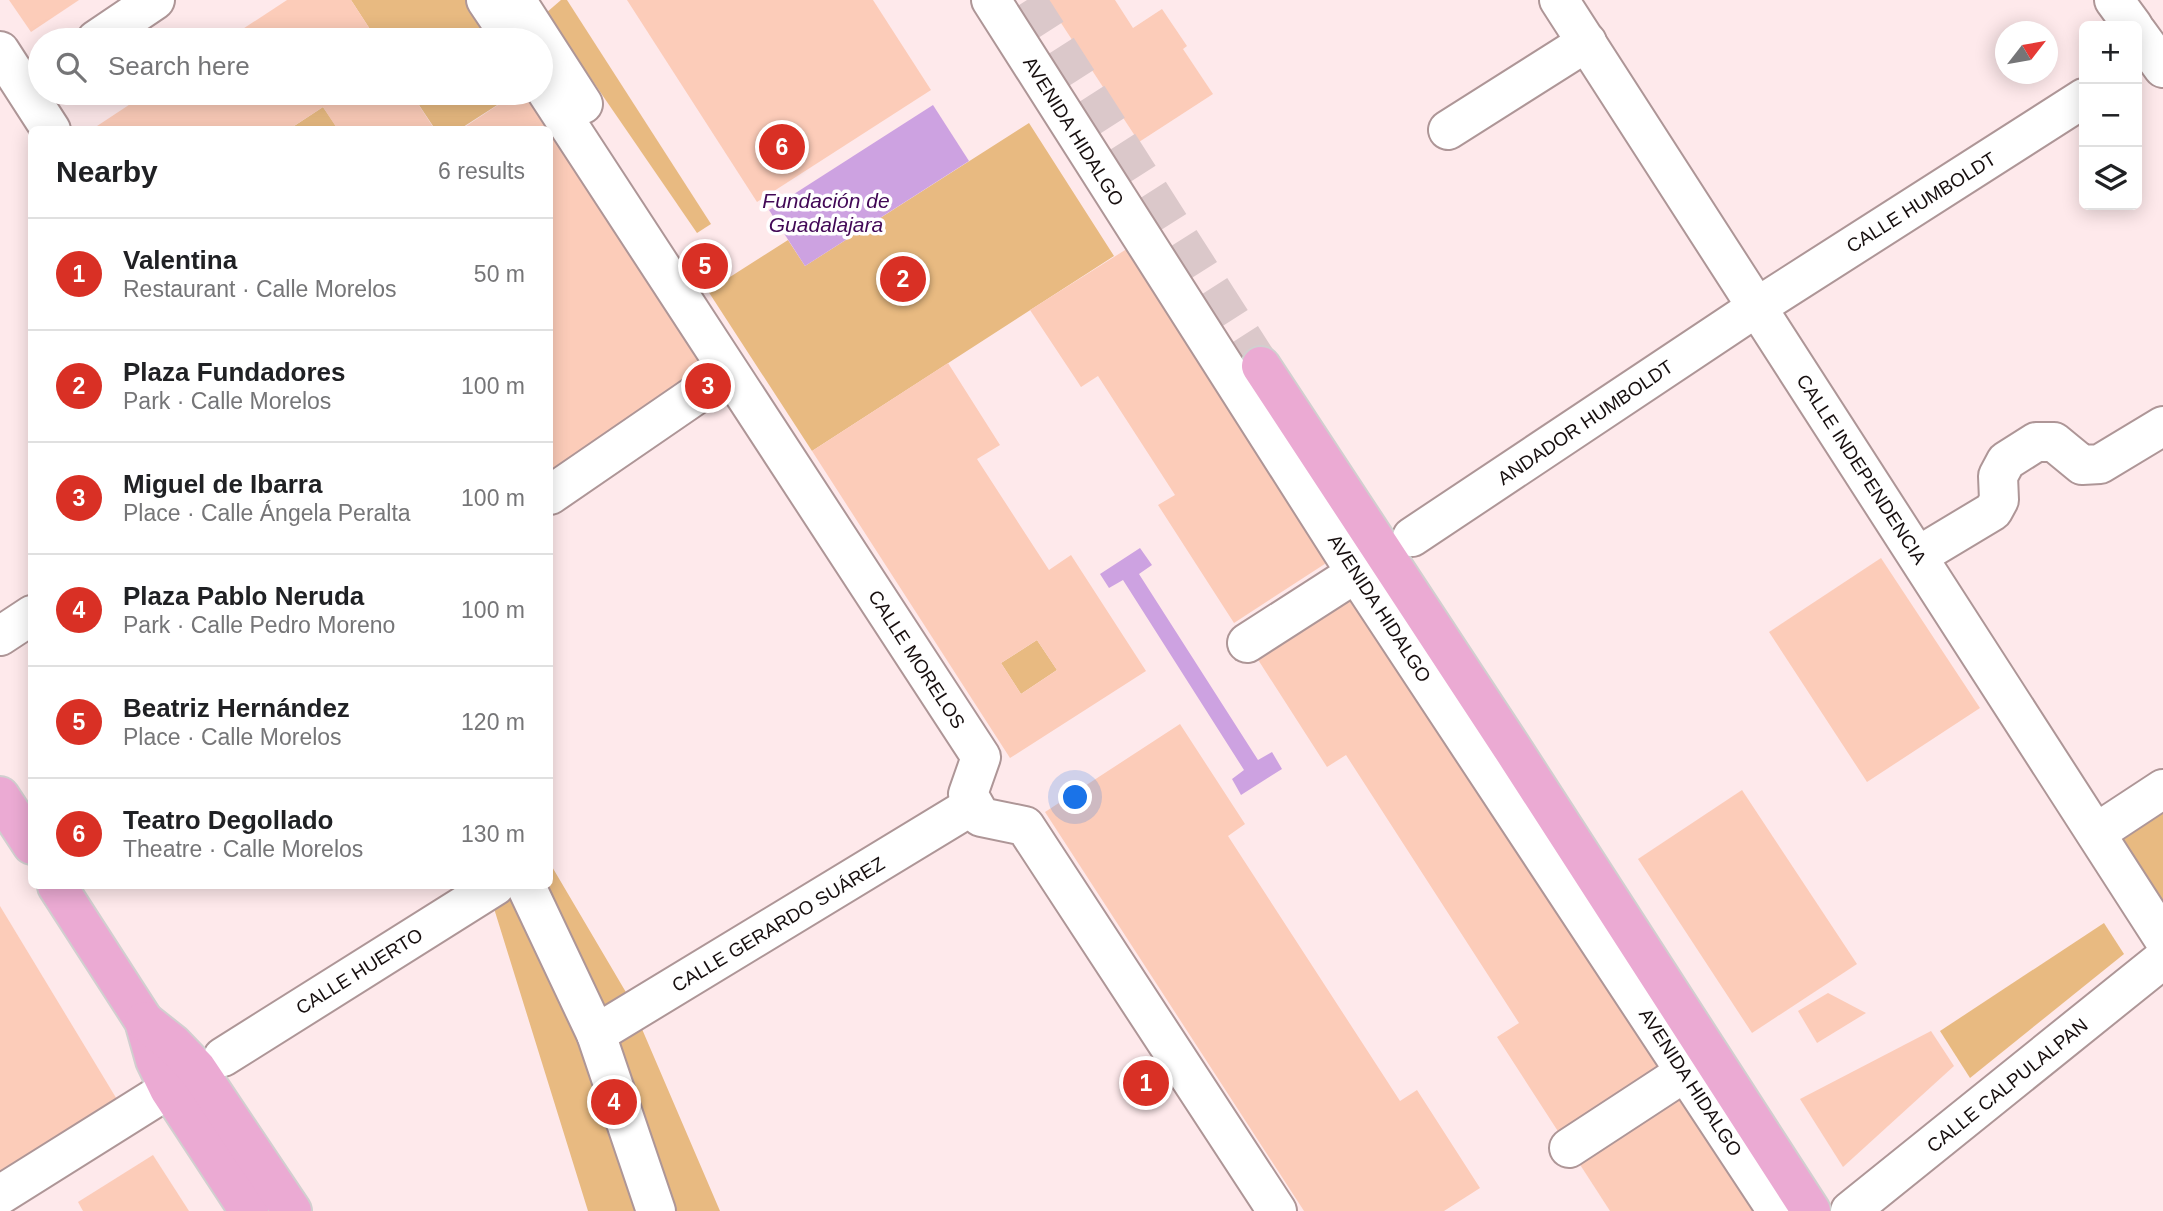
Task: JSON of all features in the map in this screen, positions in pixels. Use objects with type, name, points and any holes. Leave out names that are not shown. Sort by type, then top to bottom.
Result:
[{"type":"main road","name":"AVENIDA HIDALGO","points":[[1261,366],[1512,747],[1811,1211]]},
{"type":"main road","points":[[1512,747],[1644,917],[1834,1211]]},
{"type":"main road","points":[[0,796],[28,839]]},
{"type":"main road","points":[[59,889],[144,1021],[155,1060],[169,1088],[249,1211]]},
{"type":"main road","points":[[144,1021],[198,1069],[292,1211]]},
{"type":"street","points":[[114,28],[155,0]]},
{"type":"street","points":[[486,0],[505,28]]},
{"type":"street","points":[[516,0],[534,28]]},
{"type":"street","name":"AVENIDA HIDALGO","points":[[991,0],[1356,573],[1776,1211]]},
{"type":"street","name":"CALLE INDEPENDENCIA","points":[[1559,0],[2163,938]]},
{"type":"street","points":[[2114,0],[2144,49]]},
{"type":"street","points":[[1448,130],[1587,43]]},
{"type":"street","points":[[0,51],[22,91]]},
{"type":"street","points":[[553,57],[671,240]]},
{"type":"street","name":"CALLE MORELOS","points":[[553,101],[981,757],[968,794],[981,817],[1025,826],[1277,1211]]},
{"type":"street","name":"CALLE HUMBOLDT","points":[[1757,307],[2079,101]]},
{"type":"street","points":[[32,105],[48,126]]},
{"type":"street","name":"ANDADOR HUMBOLDT","points":[[1412,537],[1757,307]]},
{"type":"street","points":[[553,493],[697,394]]},
{"type":"street","points":[[1918,556],[1993,511],[2000,500],[1998,476],[2006,461],[2036,442],[2054,442],[2082,466],[2100,464],[2163,426]]},
{"type":"street","points":[[1247,643],[1356,573]]},
{"type":"street","points":[[0,636],[28,618]]},
{"type":"street","points":[[2096,833],[2163,789]]},
{"type":"street","name":"CALLE GERARDO SUÁREZ","points":[[596,1034],[960,813]]},
{"type":"street","name":"CALLE HUERTO","points":[[223,1058],[490,889]]},
{"type":"street","points":[[527,889],[596,1034],[656,1211]]},
{"type":"street","name":"CALLE CALPULALPAN","points":[[1850,1211],[2163,959]]},
{"type":"street","points":[[1569,1148],[1676,1078]]},
{"type":"street","points":[[0,1195],[169,1088]]},
{"type":"shaded area","points":[[351,0],[482,0],[500,28],[369,28]]},
{"type":"shaded area","points":[[561,0],[567,0],[711,224],[697,233],[546,13]]},
{"type":"shaded area","points":[[419,105],[497,105],[465,126],[433,126]]},
{"type":"shaded area","points":[[323,107],[336,126],[294,126]]},
{"type":"shaded area","points":[[1029,123],[1114,256],[812,451],[708,291],[788,240],[805,266]]},
{"type":"shaded area","points":[[1037,640],[1057,670],[1021,694],[1001,663]]},
{"type":"shaded area","points":[[2163,771],[2163,902],[2105,810]]},
{"type":"shaded area","points":[[553,868],[627,994],[720,1211],[588,1211],[492,902],[513,889],[553,889]]},
{"type":"shaded area","points":[[2104,923],[2124,954],[1970,1078],[1940,1031]]},
{"type":"water","name":"Fundación de Guadalajara","points":[[933,105],[969,161],[805,266],[769,210]]},
{"type":"water","points":[[1140,548],[1152,565],[1139,574],[1258,760],[1272,752],[1282,769],[1241,795],[1232,779],[1244,770],[1123,580],[1109,588],[1100,574]]},
{"type":"building","points":[[9,0],[79,0],[37,28],[28,28]]},
{"type":"building","points":[[287,0],[351,0],[369,28],[244,28]]},
{"type":"building","points":[[627,0],[873,0],[931,90],[757,202]]},
{"type":"building","points":[[1046,0],[1115,0],[1133,28],[1162,9],[1187,46],[1183,49],[1213,94],[1139,142]]},
{"type":"building","points":[[129,105],[419,105],[432,126],[335,126],[323,107],[294,126],[97,126]]},
{"type":"building","points":[[498,105],[532,105],[546,126],[466,126]]},
{"type":"building","points":[[553,136],[706,366],[553,468]]},
{"type":"building","points":[[1133,245],[1334,558],[1234,623],[1158,505],[1175,495],[1098,376],[1081,387],[1030,310]]},
{"type":"building","points":[[948,363],[1000,445],[977,459],[1049,570],[1071,555],[1146,671],[1010,758],[812,451]],"holes":[[[1037,640],[1057,670],[1021,694],[1001,663]]]},
{"type":"building","points":[[1881,558],[1980,708],[1867,782],[1769,632]]},
{"type":"building","points":[[1351,592],[1662,1070],[1561,1136],[1497,1037],[1519,1023],[1346,755],[1327,767],[1255,655]]},
{"type":"building","points":[[1180,724],[1245,824],[1228,836],[1400,1101],[1417,1090],[1480,1188],[1444,1211],[1304,1211],[1045,812]]},
{"type":"building","points":[[1742,790],[1857,964],[1752,1033],[1638,859]]},
{"type":"building","points":[[0,906],[121,1106],[0,1183]]},
{"type":"building","points":[[1828,993],[1866,1013],[1817,1043],[1798,1011]]},
{"type":"building","points":[[1931,1031],[1954,1066],[1843,1167],[1800,1099]]},
{"type":"building","points":[[1683,1092],[1759,1211],[1610,1211],[1577,1160]]},
{"type":"building","points":[[153,1155],[189,1211],[83,1211],[78,1202]]},
{"type":"tunnel","points":[[1027,0],[1261,366]]},
{"type":"place","name":"Teatro Degollado","points":[[782,147]]},
{"type":"place","name":"Beatriz Hernández","points":[[705,266]]},
{"type":"place","name":"Plaza Fundadores","points":[[903,279]]},
{"type":"place","name":"Miguel de Ibarra","points":[[708,386]]},
{"type":"place","name":"Valentina","points":[[1146,1083]]},
{"type":"place","name":"Plaza Pablo Neruda","points":[[614,1102]]}]
